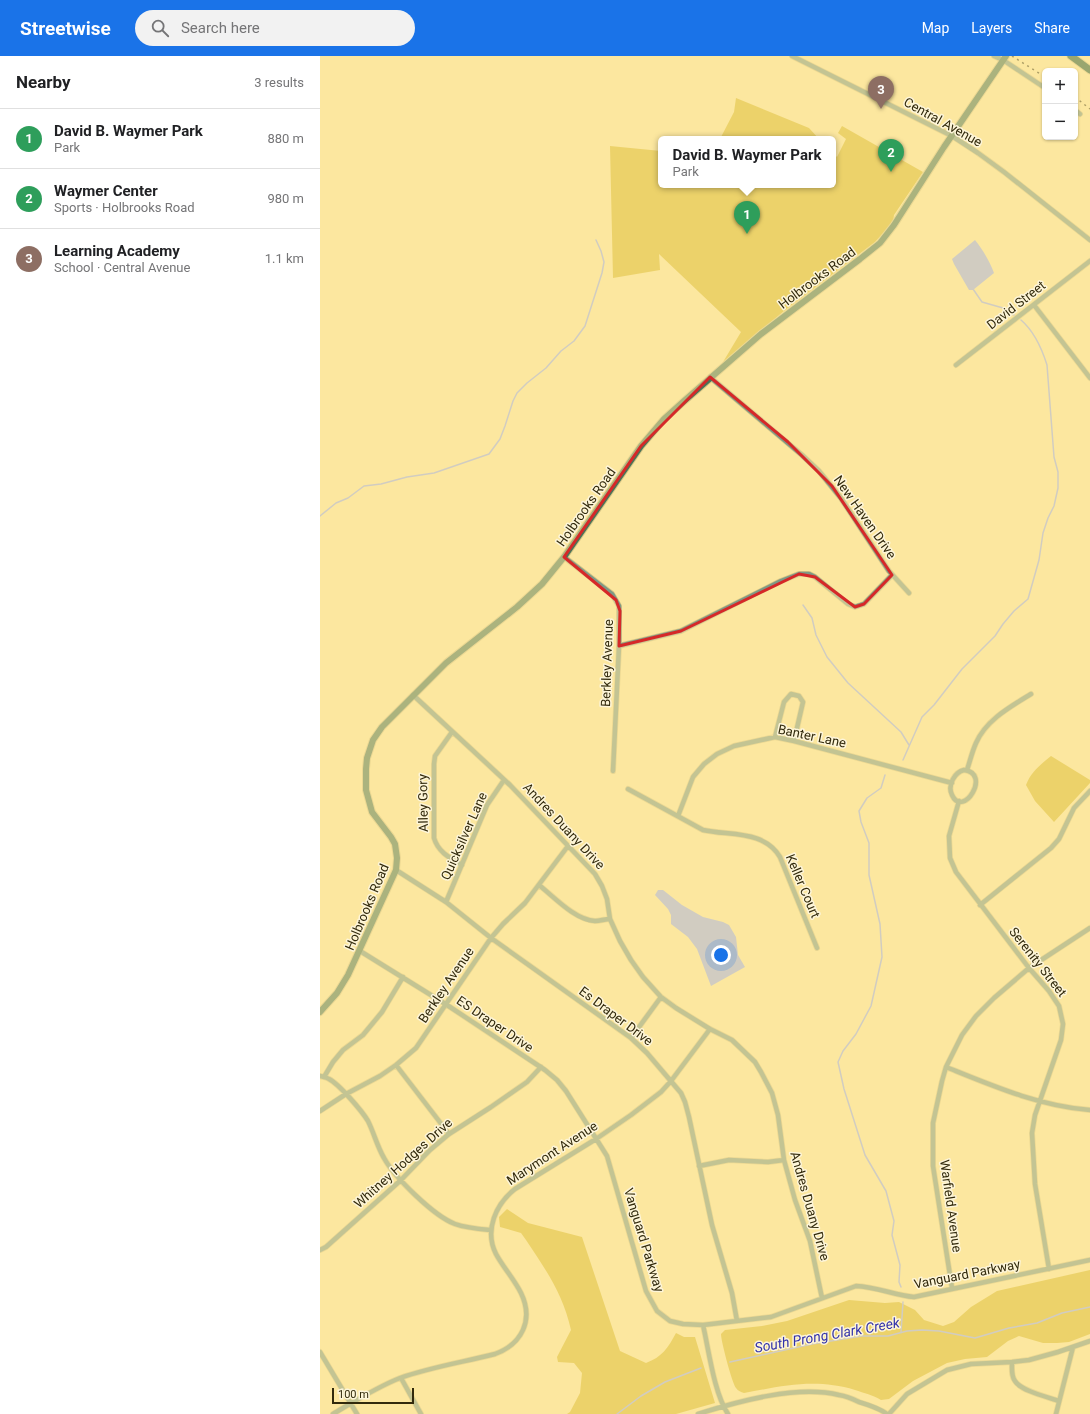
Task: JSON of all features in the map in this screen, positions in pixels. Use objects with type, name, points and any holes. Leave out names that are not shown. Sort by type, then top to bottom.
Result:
[{"type":"main road","points":[[1071,56],[1090,70]]},
{"type":"street","name":"Central Avenue","points":[[792,56],[952,136],[1004,172],[1090,240]]},
{"type":"street","points":[[994,56],[1004,58],[1042,86]]},
{"type":"street","name":"Holbrooks Road","points":[[320,1012],[343,984],[360,951],[396,870],[397,858],[395,844],[377,820],[369,803],[366,790],[366,769],[370,750],[376,734],[388,720],[456,653],[527,598],[542,584],[564,557],[654,430],[684,400],[764,331],[860,260],[880,243],[894,225],[1004,58]]},
{"type":"street","name":"David Street","points":[[956,365],[1090,261]]},
{"type":"street","points":[[1034,305],[1090,378]]},
{"type":"street","name":"New Haven Drive","points":[[619,646],[680,631],[781,581],[799,574],[808,574],[816,577],[848,604],[855,607],[864,604],[892,575],[840,498],[823,476],[802,455],[710,377]]},
{"type":"street","name":"Berkley Avenue","points":[[564,557],[602,586],[616,600],[620,611],[613,771]]},
{"type":"street","points":[[892,575],[909,593]]},
{"type":"street","points":[[775,737],[784,702],[791,694],[799,696],[803,702],[794,741]]},
{"type":"street","points":[[968,770],[976,743],[982,733],[1004,711],[1031,694]]},
{"type":"street","name":"Andres Duany Drive","points":[[413,695],[492,767],[595,874],[607,899],[610,919],[620,941],[643,977],[661,997],[710,1029],[732,1040],[751,1058],[761,1072],[772,1093],[778,1114],[784,1160],[810,1241],[822,1298]]},
{"type":"street","name":"Alley Gory","points":[[452,732],[435,756],[434,838],[441,852],[462,865]]},
{"type":"street","name":"Banter Lane","points":[[678,816],[693,777],[704,764],[717,754],[734,746],[775,737],[952,783]]},
{"type":"street","points":[[968,770],[973,775],[975,787],[970,797],[964,801],[956,800],[951,794],[950,790],[953,779],[959,772],[968,770]]},
{"type":"street","name":"Quicksilver Lane","points":[[446,902],[487,805],[504,780]]},
{"type":"street","name":"Keller Court","points":[[628,789],[703,830],[715,833],[751,836],[764,841],[777,852],[790,879],[817,948]]},
{"type":"street","points":[[980,906],[1051,848],[1059,839],[1074,808],[1090,791]]},
{"type":"street","name":"Serenity Street","points":[[959,801],[950,836],[950,858],[956,872],[980,906],[1049,991],[1059,1006],[1063,1024],[1061,1040],[1035,1115],[1032,1133],[1035,1184],[1049,1269]]},
{"type":"street","name":"Berkley Avenue","points":[[320,1111],[346,1094],[380,1076],[416,1048],[447,1005],[491,938],[525,903],[568,846]]},
{"type":"street","name":"Es Draper Drive","points":[[396,870],[446,902],[491,938],[631,1038],[647,1053],[681,1093],[685,1102],[712,1225],[732,1293],[737,1321]]},
{"type":"street","points":[[539,885],[570,910],[580,916],[594,921],[610,919]]},
{"type":"street","name":"Warfield Avenue","points":[[952,1288],[933,1166],[933,1123],[946,1068],[962,1035],[976,1016],[994,998],[1029,968],[1090,928]]},
{"type":"street","name":"ES Draper Drive","points":[[360,951],[404,977],[541,1067],[557,1080],[566,1091],[596,1139]]},
{"type":"street","points":[[404,977],[382,1012],[363,1035],[338,1056],[322,1076],[336,1084],[368,1121],[375,1141],[384,1159],[401,1180],[426,1204],[440,1216],[450,1221],[467,1227],[491,1230]]},
{"type":"street","points":[[631,1038],[661,997]]},
{"type":"street","name":"Marymont Avenue","points":[[333,1414],[380,1387],[401,1378],[495,1354],[507,1349],[520,1337],[525,1324],[526,1316],[524,1300],[496,1254],[492,1241],[491,1230],[493,1218],[499,1206],[509,1194],[596,1139],[660,1092],[671,1081],[710,1029]]},
{"type":"street","points":[[396,1065],[449,1134]]},
{"type":"street","name":"Whitney Hodges Drive","points":[[320,1250],[332,1242],[401,1180],[430,1150],[449,1134],[527,1082],[541,1067]]},
{"type":"street","points":[[946,1068],[1006,1091],[1040,1102],[1090,1110]]},
{"type":"street","name":"Vanguard Parkway","points":[[596,1139],[607,1156],[646,1291],[657,1311],[670,1321],[683,1324],[703,1325],[771,1317],[856,1286],[871,1287],[900,1295],[914,1297],[1090,1260]]},
{"type":"street","points":[[699,1166],[729,1160],[768,1162],[784,1160]]},
{"type":"street","points":[[703,1325],[715,1378],[723,1406],[728,1414]]},
{"type":"street","points":[[698,1414],[723,1406],[773,1395],[815,1392],[839,1394],[888,1414],[907,1394],[947,1370],[971,1364],[1012,1362],[1058,1352],[1090,1341]]},
{"type":"street","points":[[1056,1414],[1073,1347]]},
{"type":"street","points":[[320,1352],[357,1414]]},
{"type":"street","points":[[1012,1362],[1012,1372],[1016,1383],[1022,1387],[1059,1401]]},
{"type":"street","points":[[401,1378],[420,1414]]},
{"type":"highlighted area","points":[[710,377],[788,442],[832,486],[892,575],[864,604],[855,607],[815,577],[799,574],[681,631],[619,646],[620,611],[616,600],[564,557],[641,446]]},
{"type":"shaded area","points":[[736,98],[809,128],[816,136],[722,136],[734,112]]},
{"type":"shaded area","points":[[842,126],[923,172],[894,215],[893,222],[875,242],[784,311],[723,362],[741,332],[659,254],[660,270],[613,278],[610,146],[658,151],[658,188],[836,188],[836,156],[837,157],[846,139],[838,133]]},
{"type":"shaded area","points":[[1051,756],[1090,780],[1090,783],[1054,822],[1035,801],[1026,785],[1033,772]]},
{"type":"shaded area","points":[[507,1209],[528,1223],[582,1237],[620,1351],[646,1363],[652,1361],[664,1351],[676,1333],[684,1337],[695,1337],[715,1403],[676,1414],[567,1414],[570,1412],[580,1393],[582,1373],[574,1363],[558,1362],[557,1357],[571,1330],[568,1317],[553,1283],[521,1233],[500,1227],[499,1217]]},
{"type":"shaded area","points":[[1090,1270],[1090,1334],[1069,1342],[1057,1343],[1043,1343],[1019,1336],[1008,1341],[987,1357],[965,1359],[947,1363],[913,1381],[889,1399],[881,1400],[872,1395],[855,1390],[826,1384],[799,1384],[744,1393],[739,1391],[734,1385],[721,1338],[721,1334],[725,1330],[762,1326],[787,1321],[849,1300],[885,1303],[899,1302],[915,1310],[924,1320],[943,1326],[954,1322],[971,1307],[997,1291]]},
{"type":"water","points":[[975,240],[986,256],[994,273],[973,290],[969,290],[952,259]]},
{"type":"water","points":[[658,890],[663,890],[682,905],[703,917],[729,925],[736,937],[738,955],[745,967],[711,986],[697,949],[688,937],[671,924],[671,915],[668,909],[655,895]]},
{"type":"waterway","points":[[320,516],[336,503],[348,498],[364,486],[434,473],[489,454],[500,439],[517,393],[546,368],[561,351],[574,341],[585,326],[602,273],[604,262],[596,240]]},
{"type":"waterway","points":[[973,289],[982,302],[1003,308],[1014,315]]},
{"type":"waterway","points":[[903,760],[922,717],[934,705],[962,669],[995,636],[1014,611],[1028,599],[1039,560],[1043,533],[1054,506],[1058,488],[1058,472],[1054,457],[1047,365],[1037,341],[1021,320]]},
{"type":"waterway","points":[[803,605],[812,618],[816,635],[827,657],[848,683],[901,732],[909,745]]},
{"type":"waterway","points":[[885,775],[881,788],[867,798],[859,811],[861,822],[869,843],[869,875],[880,924],[882,957],[871,1006],[856,1034],[843,1051],[838,1062],[844,1089],[865,1155],[886,1191],[894,1221],[892,1235],[900,1265],[899,1282],[901,1287]]},
{"type":"waterway","points":[[901,1332],[903,1302]]},
{"type":"waterway","name":"South Prong Clark Creek","points":[[730,1362],[812,1344],[862,1336],[888,1336],[907,1331],[939,1331],[975,1338],[1009,1328],[1037,1323],[1062,1313],[1090,1307]]},
{"type":"waterway","name":"South Prong Clark Creek","points":[[617,1414],[641,1396],[665,1382],[701,1368]]},
{"type":"railway","points":[[1012,56],[1042,75]]},
{"type":"railway","points":[[1078,99],[1090,109]]},
{"type":"place","name":"Learning Academy","points":[[881,109]]},
{"type":"place","name":"Waymer Center","points":[[891,172]]},
{"type":"place","name":"David B. Waymer Park","points":[[747,234]]}]
